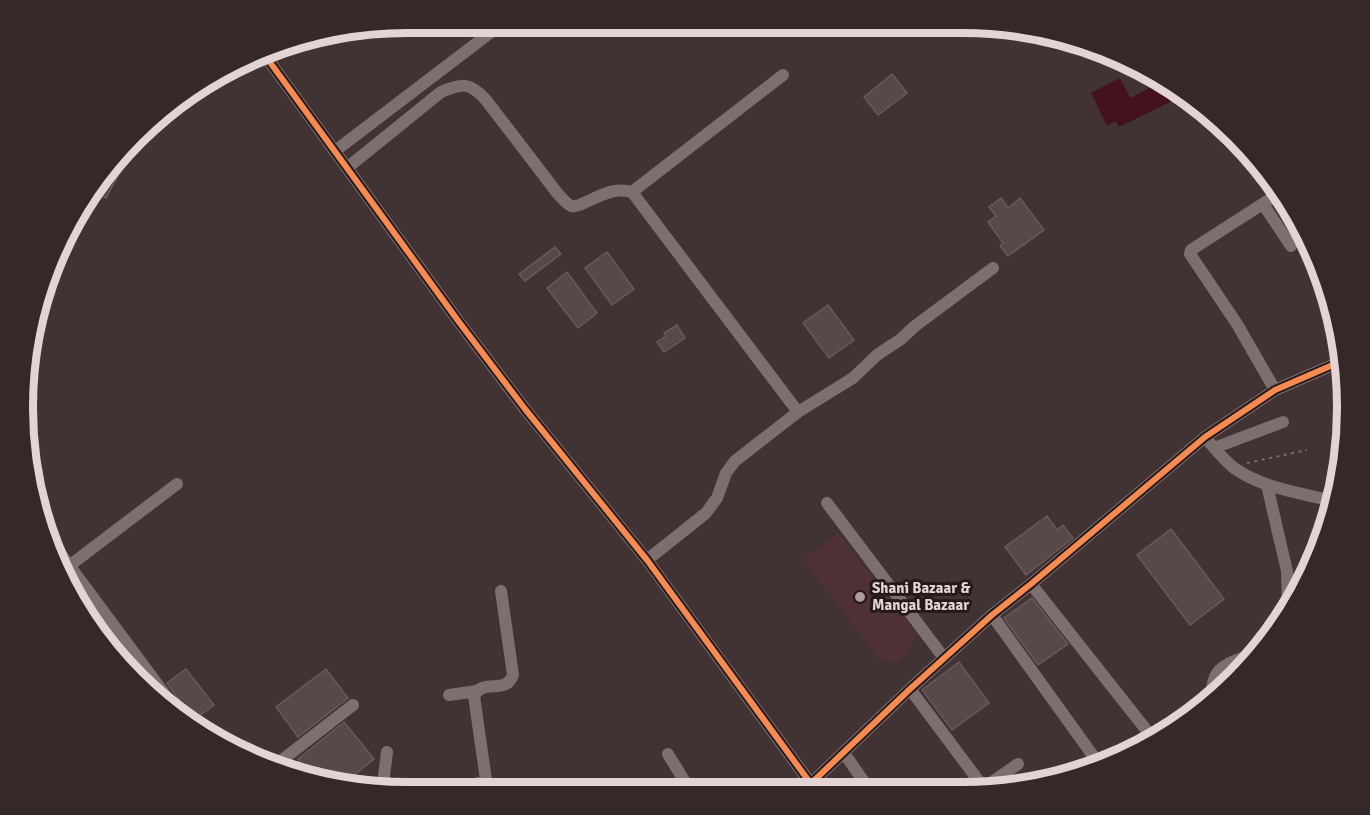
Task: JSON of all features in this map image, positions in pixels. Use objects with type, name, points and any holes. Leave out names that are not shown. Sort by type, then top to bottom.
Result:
[{"type":"street","points":[[335,151],[490,33]]},
{"type":"street","points":[[269,60],[512,392],[647,560],[802,782]]},
{"type":"street","points":[[632,192],[783,75]]},
{"type":"street","points":[[347,168],[441,93],[456,86],[468,86],[478,91],[569,205],[574,207],[615,190],[632,192],[798,412]]},
{"type":"street","points":[[1273,197],[1191,250],[1190,254],[1237,324],[1275,390]]},
{"type":"street","points":[[1263,204],[1291,246]]},
{"type":"street","points":[[647,560],[706,513],[717,498],[726,473],[735,460],[798,412],[853,378],[915,326],[993,268]]},
{"type":"street","points":[[813,782],[992,615],[1204,437],[1275,390],[1334,364]]},
{"type":"street","points":[[1214,448],[1283,422]]},
{"type":"street","points":[[1204,437],[1232,466],[1241,472],[1267,485],[1325,499]]},
{"type":"street","points":[[155,683],[69,566],[177,484]]},
{"type":"street","points":[[1267,485],[1287,571],[1289,591]]},
{"type":"street","points":[[827,503],[944,658]]},
{"type":"street","points":[[1031,584],[1148,733]]},
{"type":"street","points":[[484,782],[486,777],[474,696],[482,687],[506,685],[513,675],[501,591]]},
{"type":"street","points":[[992,615],[1094,758]]},
{"type":"street","points":[[1211,687],[1213,677],[1218,670],[1239,660]]},
{"type":"street","points":[[910,689],[977,781]]},
{"type":"street","points":[[449,695],[477,691]]},
{"type":"street","points":[[282,760],[353,705]]},
{"type":"street","points":[[383,781],[387,752]]},
{"type":"street","points":[[844,753],[864,782]]},
{"type":"street","points":[[668,754],[685,782]]},
{"type":"street","points":[[996,780],[1018,764]]},
{"type":"path","points":[[1232,466],[1307,450]]},
{"type":"shaded area","points":[[1120,78],[1130,98],[1154,86],[1175,99],[1119,127],[1116,121],[1107,126],[1091,93]]},
{"type":"shaded area","name":"Shani Bazaar & Mangal Bazaar","points":[[838,533],[917,635],[900,663],[881,661],[803,560]]},
{"type":"building","points":[[892,74],[907,93],[878,115],[864,97]]},
{"type":"building","points":[[126,161],[106,198],[99,194]]},
{"type":"building","points":[[1001,198],[1008,208],[1020,198],[1044,230],[1008,256],[1000,246],[1003,243],[988,222],[996,216],[989,207]]},
{"type":"building","points":[[555,247],[561,254],[525,281],[519,274]]},
{"type":"building","points":[[607,252],[634,289],[612,305],[585,268]]},
{"type":"building","points":[[567,272],[597,313],[578,328],[547,288]]},
{"type":"building","points":[[828,305],[854,340],[829,358],[803,323]]},
{"type":"building","points":[[677,325],[685,338],[664,352],[657,342],[666,336],[664,333]]},
{"type":"building","points":[[1047,516],[1057,530],[1063,525],[1073,538],[1026,575],[1005,547]]},
{"type":"building","points":[[1171,529],[1224,599],[1190,625],[1137,555]]},
{"type":"building","points":[[1032,598],[1068,644],[1038,665],[1004,618]]},
{"type":"building","points":[[959,662],[989,703],[952,730],[922,690]]},
{"type":"building","points":[[186,669],[214,705],[197,717],[185,709],[167,683]]},
{"type":"building","points":[[326,669],[348,698],[298,737],[276,707]]},
{"type":"building","points":[[344,722],[374,759],[351,778],[304,767],[298,759]]},
{"type":"cycle path","points":[[269,60],[459,322],[525,409],[647,560],[810,782]]},
{"type":"cycle path","points":[[812,782],[992,615],[1205,437],[1275,390],[1334,364]]},
{"type":"place","name":"Shani Bazaar & Mangal Bazaar","points":[[860,597]]}]
